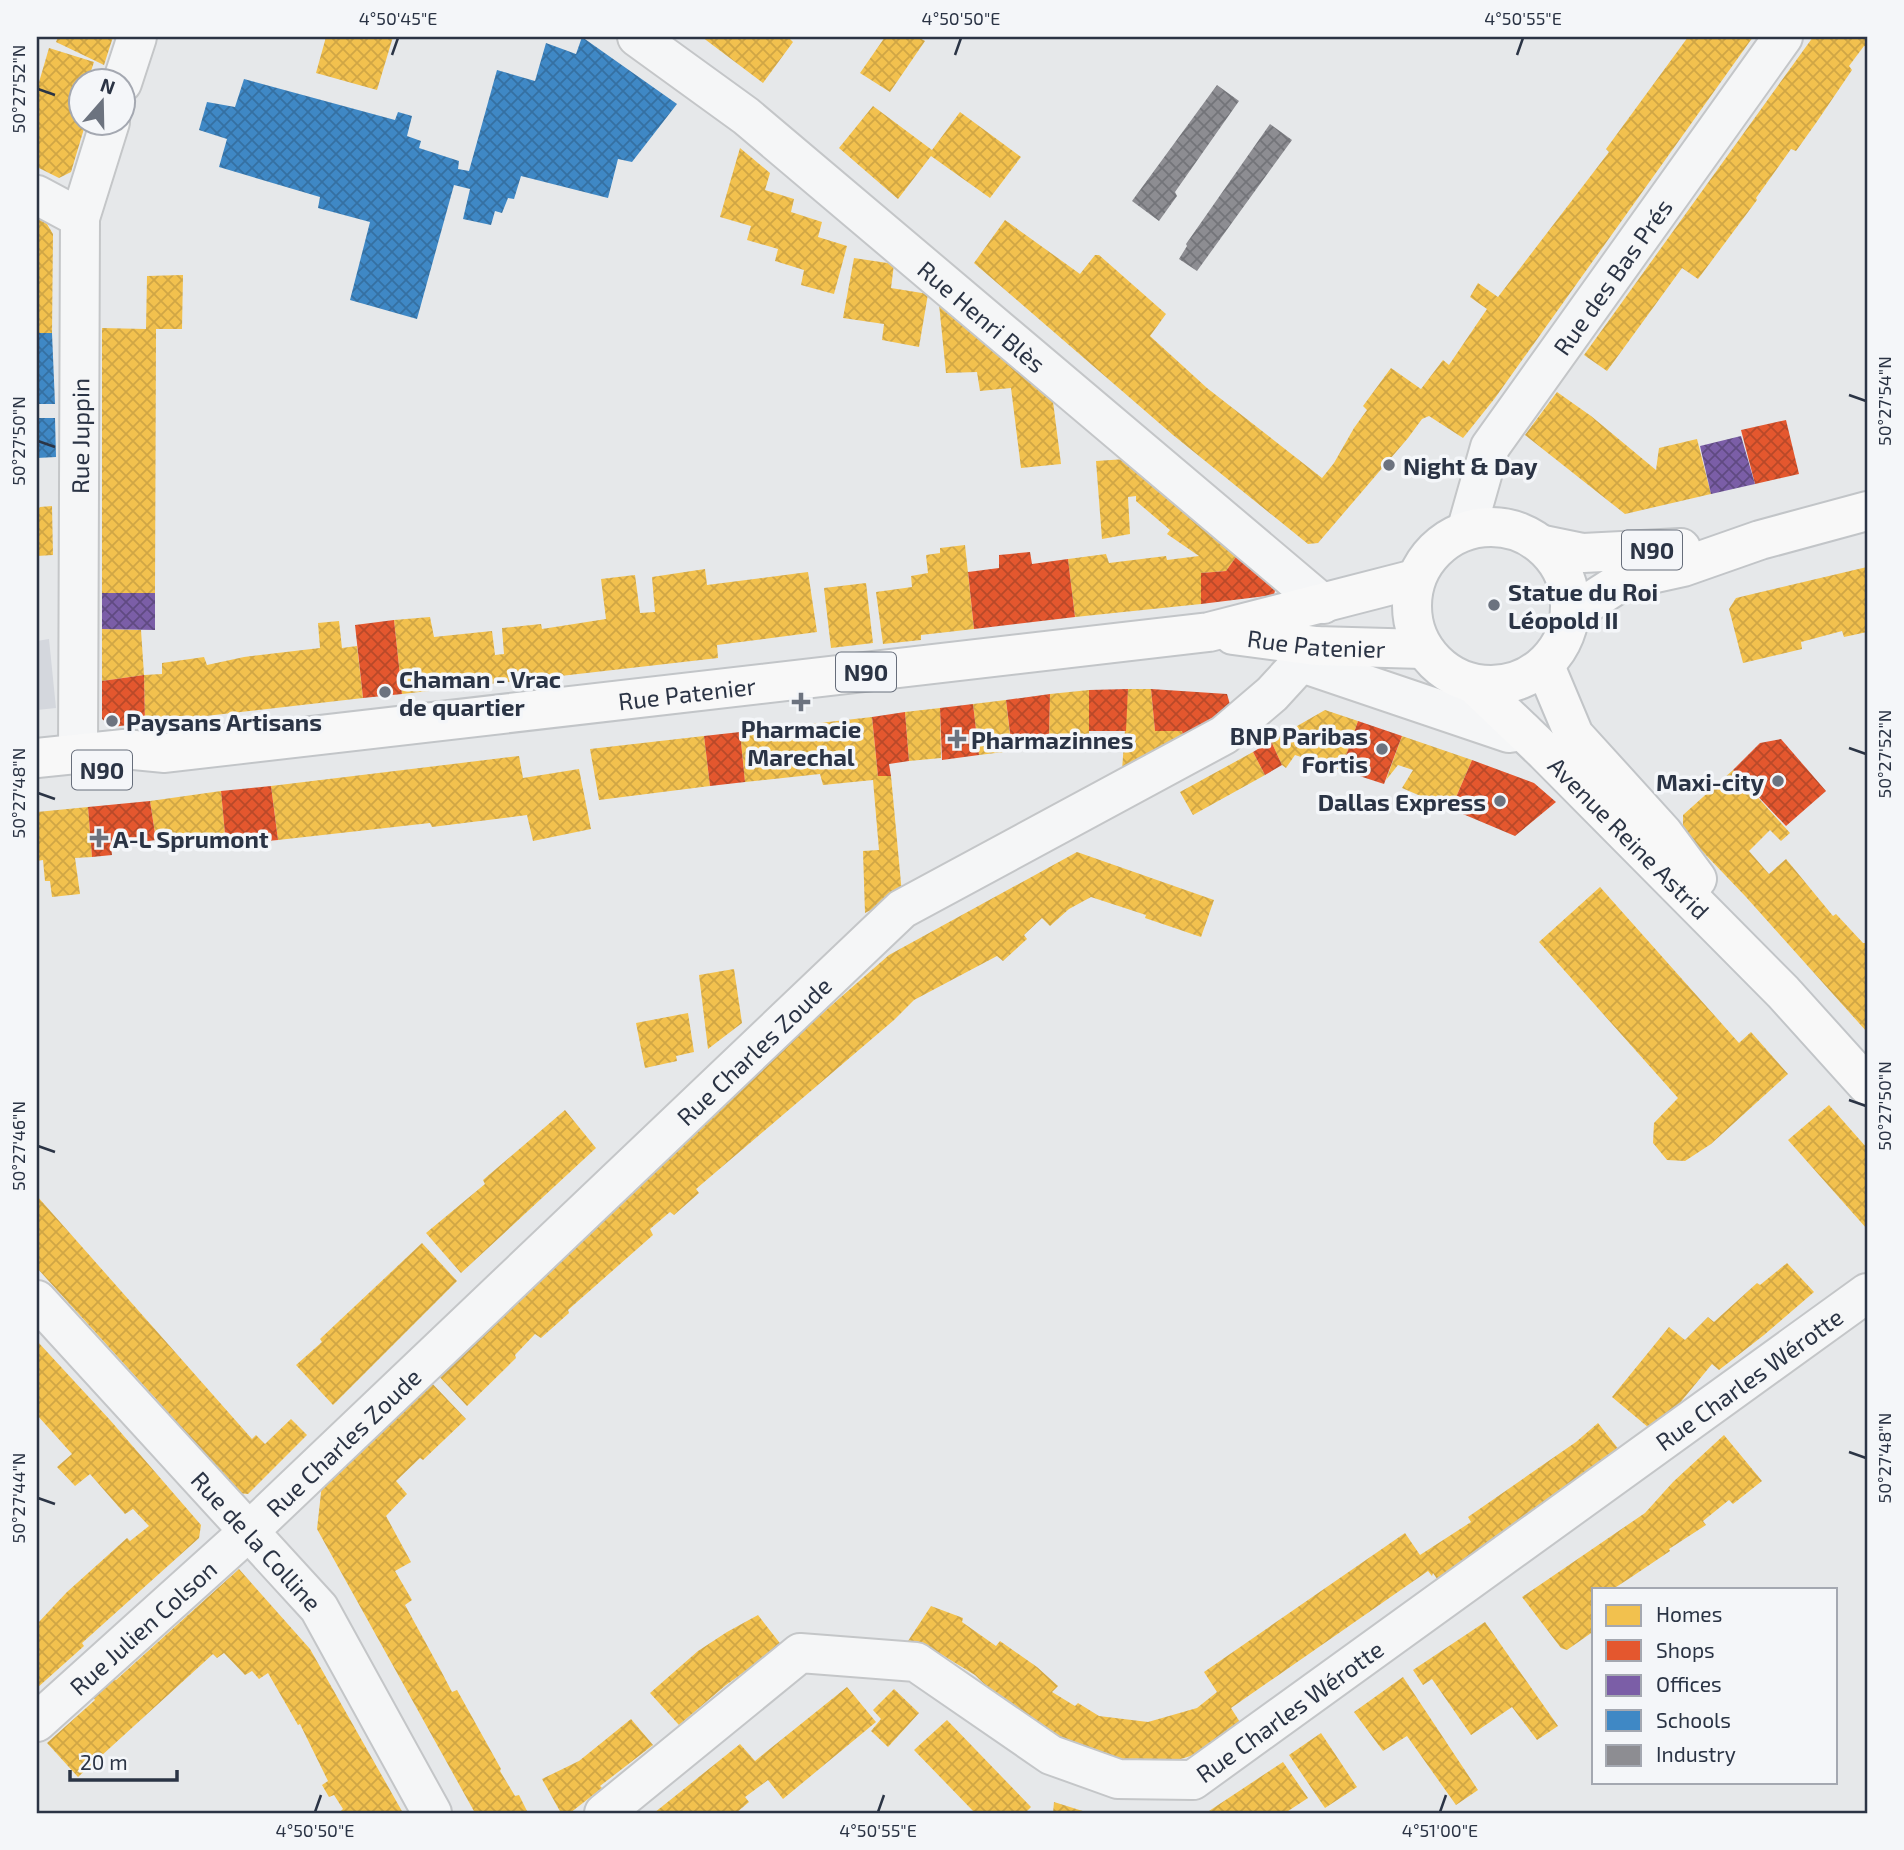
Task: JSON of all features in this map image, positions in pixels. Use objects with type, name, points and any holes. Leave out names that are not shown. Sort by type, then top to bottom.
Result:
[{"type":"main road","name":"N90","points":[[1571,614],[1624,580],[1683,567],[1760,540],[1867,511]]},
{"type":"main road","name":"N90","points":[[1475,685],[1452,676],[1423,649],[1411,614],[1415,579],[1434,548],[1467,528],[1499,525],[1544,545],[1583,553],[1760,540]]},
{"type":"main road","points":[[1475,685],[1495,687],[1522,680],[1545,666],[1564,640],[1571,614],[1565,574],[1544,545]]},
{"type":"main road","name":"Rue Patenier","points":[[37,758],[124,749],[165,753],[1209,632],[1415,579]]},
{"type":"main road","name":"Rue Patenier","points":[[1209,632],[1309,654],[1423,649]]},
{"type":"main road","name":"Avenue Reine Astrid","points":[[1545,666],[1574,735],[1663,833],[1783,992]]},
{"type":"main road","name":"Avenue Reine Astrid","points":[[1475,685],[1783,992],[1867,1085]]},
{"type":"main road","name":"Rue Patenier","points":[[37,779],[126,767],[165,753]]},
{"type":"street","points":[[128,66],[137,37]]},
{"type":"street","name":"Rue Henri Blès","points":[[637,37],[746,116],[1323,604]]},
{"type":"street","name":"Rue des Bas Prés","points":[[1467,528],[1490,447],[1783,37]]},
{"type":"street","name":"Rue Juppin","points":[[78,754],[80,218],[106,136]]},
{"type":"street","points":[[37,195],[80,218]]},
{"type":"street","points":[[1309,654],[1509,733],[1523,731]]},
{"type":"street","name":"Rue Charles Zoude","points":[[248,1532],[902,909],[1224,736],[1272,694],[1309,654]]},
{"type":"street","name":"Rue Charles Wérotte","points":[[604,1813],[800,1653],[916,1662],[1051,1755],[1118,1779],[1193,1780],[1867,1293]]},
{"type":"street","name":"Rue de la Colline","points":[[37,1300],[319,1608],[432,1813]]},
{"type":"street","name":"Rue Julien Colson","points":[[37,1722],[248,1532]]},
{"type":"shaded area","points":[[49,639],[56,708],[37,710],[37,641]]},
{"type":"building: Homes","points":[[58,37],[113,37],[104,65],[56,42]]},
{"type":"building: Homes","points":[[326,37],[393,37],[377,90],[316,73]]},
{"type":"building: Homes","points":[[702,37],[788,37],[793,42],[763,83]]},
{"type":"building: Homes","points":[[885,37],[918,37],[925,41],[890,92],[860,73]]},
{"type":"building: Homes","points":[[1688,37],[1753,37],[1495,398],[1463,438],[1429,416],[1422,419],[1318,543],[1308,544],[1173,435],[974,263],[1005,220],[1080,274],[1095,255],[1099,255],[1166,314],[1150,336],[1207,388],[1322,478],[1367,410],[1363,406],[1391,368],[1421,389],[1443,360],[1449,365],[1487,309],[1470,297],[1478,283],[1498,297],[1609,152],[1606,149]]},
{"type":"building: Homes","points":[[1813,37],[1867,37],[1867,47],[1864,46],[1849,66],[1852,70],[1796,151],[1791,149],[1698,279],[1682,268],[1607,371],[1584,355]]},
{"type":"building: Homes","points":[[49,48],[94,62],[93,66],[66,66],[66,136],[82,136],[71,172],[59,178],[37,167],[37,89]]},
{"type":"building: Homes","points":[[873,106],[932,150],[960,112],[1021,157],[990,198],[931,156],[898,199],[839,148]]},
{"type":"building: Homes","points":[[740,148],[770,173],[765,190],[794,199],[791,212],[822,222],[818,237],[847,246],[834,294],[801,285],[804,270],[775,261],[778,249],[747,240],[751,226],[720,217]]},
{"type":"building: Homes","points":[[37,218],[47,224],[53,234],[52,333],[37,333]]},
{"type":"building: Homes","points":[[854,258],[894,264],[891,288],[928,294],[919,347],[882,340],[884,324],[843,318]]},
{"type":"building: Homes","points":[[183,275],[182,329],[156,329],[155,593],[102,593],[102,328],[146,329],[147,276]]},
{"type":"building: Homes","points":[[939,304],[1052,394],[1061,464],[1021,468],[1011,388],[980,391],[977,372],[946,373]]},
{"type":"building: Homes","points":[[1557,392],[1591,416],[1656,470],[1659,448],[1697,439],[1711,494],[1625,514],[1525,435]]},
{"type":"building: Homes","points":[[1126,459],[1238,554],[1226,571],[1201,573],[1201,604],[1075,617],[1068,559],[1106,554],[1109,563],[1166,556],[1167,560],[1199,556],[1167,534],[1170,530],[1136,501],[1136,496],[1128,497],[1130,534],[1102,539],[1096,461]]},
{"type":"building: Homes","points":[[52,506],[53,555],[37,556],[37,511],[40,507]]},
{"type":"building: Homes","points":[[965,545],[974,629],[921,635],[921,640],[883,644],[876,592],[912,587],[911,576],[928,573],[926,555],[940,553],[940,548]]},
{"type":"building: Homes","points":[[1867,567],[1867,632],[1844,637],[1842,631],[1801,642],[1802,649],[1743,663],[1729,609],[1736,598]]},
{"type":"building: Homes","points":[[705,569],[707,585],[808,572],[817,632],[717,645],[718,658],[402,694],[394,620],[430,617],[434,637],[492,631],[495,655],[504,654],[502,628],[541,624],[542,629],[606,619],[601,579],[635,575],[640,613],[655,612],[652,577]]},
{"type":"building: Homes","points":[[866,583],[873,643],[831,648],[824,588]]},
{"type":"building: Homes","points":[[339,621],[342,648],[357,646],[363,698],[145,723],[144,675],[162,674],[162,663],[204,657],[207,665],[244,657],[320,648],[318,623]]},
{"type":"building: Homes","points":[[102,629],[141,630],[144,675],[102,681]]},
{"type":"building: Homes","points":[[1128,689],[1151,689],[1155,731],[1182,731],[1183,736],[1122,770]]},
{"type":"building: Homes","points":[[1089,690],[1089,741],[1049,741],[1050,694]]},
{"type":"building: Homes","points":[[1006,700],[1012,751],[979,755],[973,704]]},
{"type":"building: Homes","points":[[940,708],[941,758],[909,761],[905,712]]},
{"type":"building: Homes","points":[[1325,710],[1358,721],[1341,770],[1295,755],[1286,768],[1271,741]]},
{"type":"building: Homes","points":[[872,717],[878,776],[891,776],[902,894],[865,913],[863,851],[879,850],[873,780],[823,785],[820,774],[745,782],[740,732]]},
{"type":"building: Homes","points":[[704,736],[710,786],[599,800],[590,749]]},
{"type":"building: Homes","points":[[1402,736],[1472,760],[1451,809],[1402,788],[1413,770],[1398,765],[1386,780]]},
{"type":"building: Homes","points":[[1253,752],[1265,775],[1193,815],[1180,792]]},
{"type":"building: Homes","points":[[519,756],[523,778],[579,769],[591,829],[533,841],[527,815],[432,827],[430,823],[278,840],[271,786]]},
{"type":"building: Homes","points":[[1733,770],[1790,833],[1781,841],[1770,830],[1749,851],[1769,874],[1786,859],[1833,916],[1836,914],[1863,943],[1867,943],[1867,1032],[1683,831],[1683,815]]},
{"type":"building: Homes","points":[[221,791],[226,845],[196,848],[193,835],[156,840],[150,801]]},
{"type":"building: Homes","points":[[88,807],[92,857],[75,858],[80,894],[52,897],[50,881],[45,881],[43,860],[37,861],[37,812]]},
{"type":"building: Homes","points":[[1077,852],[1214,900],[1201,937],[1091,897],[1069,909],[1050,926],[1042,918],[1024,935],[1027,939],[1003,961],[997,956],[914,1000],[696,1189],[699,1193],[674,1215],[670,1212],[650,1229],[653,1235],[568,1310],[569,1313],[541,1338],[535,1334],[515,1355],[516,1358],[467,1406],[434,1371],[737,1088],[889,955]]},
{"type":"building: Homes","points":[[1600,887],[1739,1043],[1751,1032],[1788,1074],[1711,1144],[1685,1161],[1667,1160],[1653,1143],[1654,1123],[1678,1098],[1539,942]]},
{"type":"building: Homes","points":[[734,969],[742,1023],[708,1049],[699,975]]},
{"type":"building: Homes","points":[[688,1013],[694,1052],[676,1056],[677,1061],[645,1068],[636,1023]]},
{"type":"building: Homes","points":[[1829,1105],[1867,1148],[1867,1229],[1788,1140]]},
{"type":"building: Homes","points":[[565,1110],[596,1148],[461,1273],[426,1233],[485,1184],[483,1180]]},
{"type":"building: Homes","points":[[37,1196],[252,1439],[256,1435],[265,1444],[291,1419],[307,1435],[248,1494],[236,1493],[155,1398],[37,1268]]},
{"type":"building: Homes","points":[[422,1243],[457,1281],[333,1405],[296,1365]]},
{"type":"building: Homes","points":[[1787,1263],[1814,1292],[1719,1370],[1712,1364],[1655,1433],[1612,1397],[1669,1327],[1685,1340],[1708,1317],[1714,1322],[1757,1283],[1760,1285]]},
{"type":"building: Homes","points":[[37,1341],[201,1525],[199,1538],[82,1643],[84,1646],[37,1688],[37,1624],[67,1592],[127,1538],[130,1541],[149,1526],[133,1509],[125,1514],[90,1474],[75,1486],[57,1467],[72,1454],[37,1415]]},
{"type":"building: Homes","points":[[427,1378],[466,1419],[423,1460],[420,1458],[396,1481],[407,1494],[386,1516],[411,1562],[395,1571],[412,1600],[405,1605],[452,1692],[457,1690],[500,1771],[515,1796],[519,1795],[528,1813],[475,1813],[317,1529],[322,1484]]},
{"type":"building: Homes","points":[[1598,1423],[1627,1460],[1446,1592],[1433,1573],[1432,1576],[1428,1571],[1231,1708],[1245,1730],[1216,1748],[1151,1767],[1119,1764],[1026,1725],[975,1675],[939,1653],[908,1641],[931,1606],[963,1618],[962,1622],[996,1646],[1000,1641],[1037,1667],[1058,1686],[1052,1692],[1099,1716],[1148,1722],[1197,1708],[1217,1692],[1204,1672],[1405,1533],[1420,1555],[1471,1522],[1468,1517],[1576,1442]]},
{"type":"building: Homes","points":[[1724,1435],[1762,1481],[1733,1504],[1729,1500],[1703,1521],[1706,1525],[1614,1588],[1592,1588],[1592,1632],[1567,1650],[1561,1648],[1522,1597],[1645,1513],[1673,1482]]},
{"type":"building: Homes","points":[[239,1569],[310,1649],[403,1813],[342,1813],[343,1809],[334,1795],[329,1797],[322,1785],[328,1781],[300,1724],[298,1725],[268,1673],[259,1679],[252,1671],[245,1675],[224,1653],[217,1658],[213,1654],[78,1777],[47,1743],[95,1700],[93,1697],[113,1679],[116,1680]]},
{"type":"building: Homes","points":[[758,1615],[786,1651],[754,1665],[679,1725],[650,1693],[698,1651]]},
{"type":"building: Homes","points":[[1485,1622],[1558,1726],[1537,1740],[1512,1707],[1471,1735],[1432,1679],[1423,1685],[1413,1670]]},
{"type":"building: Homes","points":[[1403,1677],[1478,1790],[1456,1805],[1407,1736],[1383,1751],[1354,1712]]},
{"type":"building: Homes","points":[[847,1687],[876,1722],[783,1799],[768,1780],[745,1797],[749,1802],[736,1813],[654,1813],[740,1744],[755,1761]]},
{"type":"building: Homes","points":[[894,1689],[919,1713],[888,1747],[871,1731],[881,1719],[873,1710]]},
{"type":"building: Homes","points":[[631,1719],[653,1745],[570,1813],[561,1813],[542,1779],[579,1761]]},
{"type":"building: Homes","points":[[947,1720],[1031,1807],[1025,1813],[975,1813],[914,1750]]},
{"type":"building: Homes","points":[[1321,1733],[1357,1787],[1325,1808],[1289,1755]]},
{"type":"building: Homes","points":[[1283,1762],[1308,1798],[1285,1813],[1206,1813]]},
{"type":"building: Homes","points":[[1054,1802],[1089,1813],[1053,1813]]},
{"type":"building: Shops","points":[[1786,420],[1799,474],[1755,484],[1741,430]]},
{"type":"building: Shops","points":[[1030,552],[1032,564],[1068,559],[1075,617],[974,629],[968,572],[999,568],[999,555]]},
{"type":"building: Shops","points":[[1238,554],[1276,586],[1274,595],[1201,604],[1201,573],[1226,571]]},
{"type":"building: Shops","points":[[394,620],[402,694],[363,698],[355,625]]},
{"type":"building: Shops","points":[[144,675],[145,723],[112,727],[102,719],[102,681]]},
{"type":"building: Shops","points":[[1128,689],[1126,731],[1089,731],[1089,690]]},
{"type":"building: Shops","points":[[1151,689],[1227,694],[1231,708],[1183,736],[1182,731],[1155,731]]},
{"type":"building: Shops","points":[[1050,694],[1049,737],[1011,741],[1006,700]]},
{"type":"building: Shops","points":[[973,704],[979,755],[942,760],[940,708]]},
{"type":"building: Shops","points":[[905,712],[909,761],[889,764],[891,776],[878,776],[872,717]]},
{"type":"building: Shops","points":[[1358,721],[1402,736],[1384,784],[1341,770]]},
{"type":"building: Shops","points":[[740,732],[745,782],[710,786],[704,736]]},
{"type":"building: Shops","points":[[1781,739],[1826,791],[1786,826],[1733,770],[1760,743]]},
{"type":"building: Shops","points":[[1271,741],[1282,765],[1265,775],[1253,752]]},
{"type":"building: Shops","points":[[1472,760],[1534,783],[1556,802],[1515,836],[1451,809]]},
{"type":"building: Shops","points":[[271,786],[278,840],[226,845],[221,791]]},
{"type":"building: Shops","points":[[150,801],[156,840],[111,846],[112,855],[92,857],[88,807]]},
{"type":"building: Offices","points":[[1741,436],[1755,484],[1711,494],[1700,446]]},
{"type":"building: Offices","points":[[102,593],[155,593],[155,630],[102,629]]},
{"type":"building: Schools","points":[[582,37],[677,104],[632,162],[618,159],[608,198],[521,176],[514,199],[508,198],[502,213],[495,211],[491,225],[463,219],[470,189],[454,185],[417,319],[350,300],[370,222],[318,208],[320,197],[219,167],[227,139],[199,130],[207,102],[235,107],[244,79],[395,120],[398,112],[412,116],[407,136],[421,141],[419,148],[459,161],[458,169],[469,171],[497,70],[535,81],[546,43],[576,54]]},
{"type":"building: Schools","points":[[37,333],[52,333],[55,404],[37,404]]},
{"type":"building: Schools","points":[[37,418],[55,418],[56,457],[37,458]]},
{"type":"building: Industry","points":[[1217,85],[1239,101],[1175,192],[1177,196],[1159,221],[1132,201]]},
{"type":"building: Industry","points":[[1270,124],[1292,140],[1197,271],[1179,259],[1186,244]]},
{"type":"place","name":"Night & Day","points":[[1389,465]]},
{"type":"place","name":"Statue du Roi Léopold II","points":[[1494,605]]},
{"type":"place","name":"Chaman - Vrac de quartier","points":[[385,692]]},
{"type":"place","name":"Pharmacie Marechal","points":[[801,702]]},
{"type":"place","name":"Paysans Artisans","points":[[112,721]]},
{"type":"place","name":"Pharmazinnes","points":[[957,739]]},
{"type":"place","name":"BNP Paribas Fortis","points":[[1382,749]]},
{"type":"place","name":"Maxi-city","points":[[1778,781]]},
{"type":"place","name":"Dallas Express","points":[[1500,801]]},
{"type":"place","name":"A-L Sprumont","points":[[99,838]]}]
